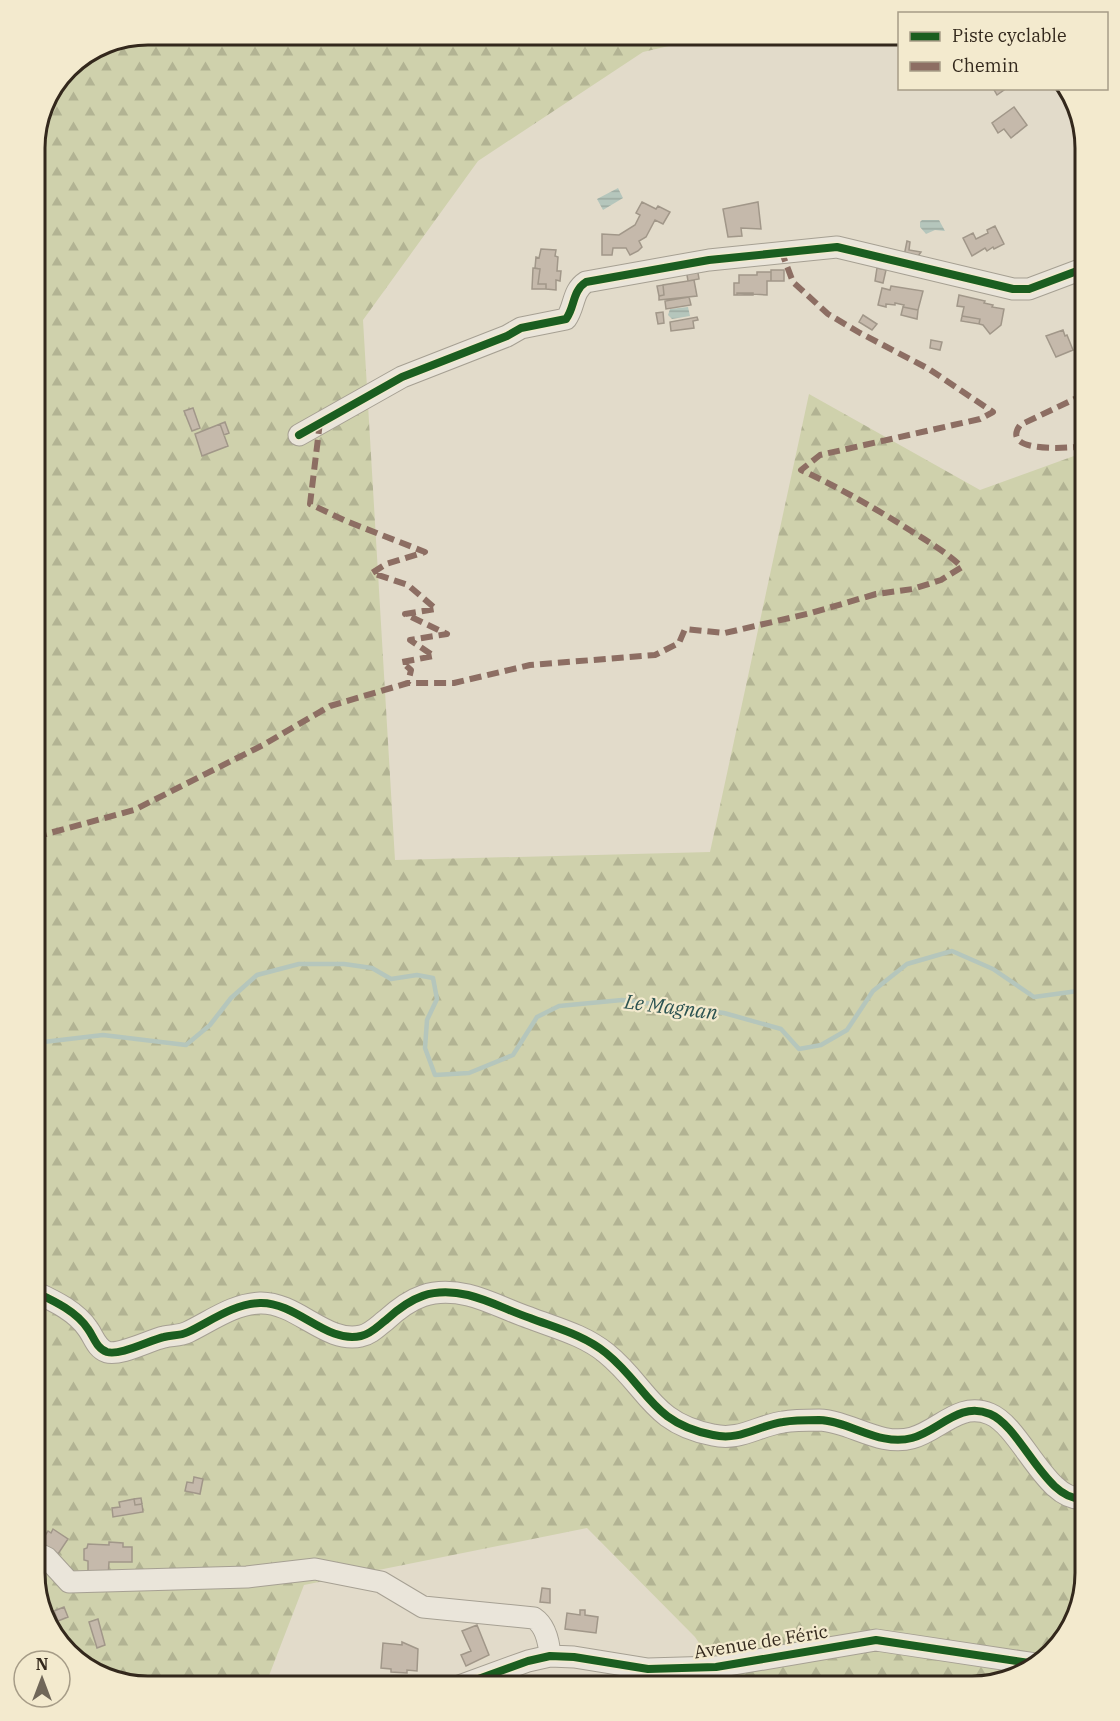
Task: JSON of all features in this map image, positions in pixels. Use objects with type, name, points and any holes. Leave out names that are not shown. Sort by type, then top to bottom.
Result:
[{"type":"street","points":[[299,435],[402,377],[507,336],[521,328],[566,319],[571,311],[576,291],[586,282],[709,260],[837,247],[1013,289],[1029,289],[1075,272]]},
{"type":"street","points":[[45,1297],[77,1316],[91,1332],[97,1346],[107,1352],[116,1352],[166,1336],[184,1334],[218,1316],[241,1307],[261,1303],[281,1306],[339,1336],[361,1336],[373,1331],[405,1303],[419,1296],[435,1292],[452,1292],[469,1296],[589,1341],[606,1352],[668,1419],[683,1427],[717,1436],[738,1437],[782,1422],[823,1420],[873,1436],[909,1439],[964,1412],[988,1413],[1008,1428],[1056,1489],[1075,1497]]},
{"type":"street","points":[[45,1557],[69,1582],[247,1577],[315,1569],[381,1582],[423,1607],[534,1618],[540,1622],[543,1629],[550,1656]]},
{"type":"street","name":"Avenue de Féric","points":[[487,1676],[528,1661],[550,1656],[574,1657],[648,1669],[716,1667],[876,1640],[1024,1662]]},
{"type":"green space","points":[[148,45],[673,45],[643,52],[478,161],[363,320],[395,860],[710,852],[809,394],[980,490],[1075,456],[1075,1573],[1067,1612],[1054,1636],[1035,1655],[1011,1668],[985,1675],[721,1676],[695,1637],[587,1528],[304,1585],[269,1676],[141,1676],[115,1671],[96,1662],[75,1646],[59,1624],[49,1600],[45,1573],[45,141],[53,109],[62,91],[75,75],[91,62],[109,53],[128,47]]},
{"type":"shaded area","points":[[618,188],[623,198],[603,210],[597,199]]},
{"type":"shaded area","points":[[922,220],[939,220],[945,231],[935,230],[926,234],[920,227]]},
{"type":"shaded area","points":[[688,307],[690,316],[672,319],[668,315],[670,309]]},
{"type":"building","points":[[994,90],[1004,90],[997,95]]},
{"type":"building","points":[[1014,107],[1027,125],[1011,138],[1004,129],[998,133],[992,123]]},
{"type":"building","points":[[642,202],[656,209],[658,206],[670,212],[663,224],[655,220],[646,237],[639,241],[642,247],[638,251],[630,255],[626,248],[613,248],[612,255],[602,255],[602,234],[619,235],[635,225],[640,215],[636,213]]},
{"type":"building","points":[[758,202],[761,229],[741,228],[742,236],[728,237],[723,209]]},
{"type":"building","points":[[995,226],[1004,244],[987,251],[985,248],[972,256],[963,238],[973,233],[976,239],[988,233],[987,230]]},
{"type":"building","points":[[907,241],[910,242],[909,250],[921,252],[916,259],[904,256]]},
{"type":"building","points":[[541,249],[556,250],[557,271],[561,271],[560,281],[556,280],[556,290],[546,289],[546,284],[538,284],[540,269],[535,268],[536,257],[539,258]]},
{"type":"building","points":[[697,267],[699,279],[688,281],[686,269]]},
{"type":"building","points":[[533,268],[540,269],[538,284],[546,284],[546,289],[532,289]]},
{"type":"building","points":[[877,268],[886,270],[883,283],[875,281]]},
{"type":"building","points":[[771,270],[784,270],[784,281],[771,281]]},
{"type":"building","points":[[757,272],[771,272],[771,281],[767,281],[767,295],[737,293],[734,295],[734,283],[739,283],[739,275],[757,275]]},
{"type":"building","points":[[694,280],[697,296],[659,300],[659,296],[664,295],[663,285]]},
{"type":"building","points":[[663,285],[664,295],[659,296],[657,286]]},
{"type":"building","points":[[891,286],[923,291],[918,310],[895,303],[895,305],[886,304],[886,307],[878,305],[882,288],[890,290]]},
{"type":"building","points":[[737,293],[753,293],[753,295],[737,295]]},
{"type":"building","points":[[959,295],[985,301],[984,303],[993,305],[992,307],[1004,309],[1001,325],[990,334],[983,325],[979,324],[980,319],[962,316],[964,307],[957,306]]},
{"type":"building","points":[[689,297],[691,305],[666,309],[665,301]]},
{"type":"building","points":[[903,307],[918,310],[917,319],[901,315]]},
{"type":"building","points":[[663,312],[664,323],[658,324],[656,313]]},
{"type":"building","points":[[863,315],[877,324],[872,330],[859,322]]},
{"type":"building","points":[[962,316],[980,319],[979,324],[961,321]]},
{"type":"building","points":[[697,317],[698,320],[693,321],[694,328],[671,331],[670,322]]},
{"type":"building","points":[[1063,330],[1073,350],[1056,357],[1046,336]]},
{"type":"building","points":[[931,340],[942,342],[940,350],[930,348]]},
{"type":"building","points":[[193,408],[200,428],[192,431],[184,411]]},
{"type":"building","points":[[225,422],[229,433],[224,435],[220,424]]},
{"type":"building","points":[[220,424],[228,446],[202,456],[195,434]]},
{"type":"building","points":[[194,1477],[203,1479],[200,1494],[185,1491],[187,1482],[193,1483]]},
{"type":"building","points":[[141,1498],[142,1504],[135,1505],[134,1499]]},
{"type":"building","points":[[134,1499],[135,1505],[142,1504],[143,1512],[113,1517],[112,1508],[120,1507],[119,1502]]},
{"type":"building","points":[[53,1529],[68,1539],[58,1554],[45,1546],[45,1536],[48,1531],[51,1533]]},
{"type":"building","points":[[109,1542],[123,1543],[123,1547],[132,1547],[132,1562],[109,1562],[108,1578],[88,1577],[88,1561],[84,1560],[84,1549],[88,1544],[109,1545]]},
{"type":"building","points":[[542,1588],[550,1589],[550,1603],[540,1602]]},
{"type":"building","points":[[64,1607],[68,1617],[58,1621],[54,1611]]},
{"type":"building","points":[[580,1610],[585,1610],[585,1615],[598,1617],[596,1633],[565,1629],[567,1613],[580,1615]]},
{"type":"building","points":[[98,1619],[105,1645],[97,1648],[89,1622]]},
{"type":"building","points":[[477,1625],[489,1655],[466,1666],[461,1655],[471,1651],[462,1631]]},
{"type":"building","points":[[402,1642],[418,1649],[417,1671],[391,1672],[391,1669],[381,1668],[383,1643],[402,1645]]},
{"type":"waterway","name":"Le Magnan","points":[[45,1042],[103,1035],[186,1045],[210,1025],[231,998],[257,975],[299,964],[344,964],[372,968],[391,979],[417,975],[433,978],[437,999],[427,1020],[425,1048],[435,1075],[469,1073],[513,1055],[537,1017],[559,1006],[622,1000],[724,1013],[781,1029],[799,1049],[821,1045],[847,1030],[873,991],[907,964],[952,951],[993,969],[1034,997],[1075,991]]},
{"type":"marked path","points":[[45,834],[134,810],[263,745],[330,706],[408,683],[454,683],[530,665],[655,655],[679,643],[685,629],[725,633],[811,613],[876,594],[913,589],[941,580],[962,567],[936,546],[882,513],[801,470],[820,455],[980,419],[993,412],[929,369],[828,314],[793,282],[782,253]]},
{"type":"marked path","points":[[1075,399],[1020,425],[1016,434],[1019,441],[1028,445],[1053,448],[1075,447]]},
{"type":"marked path","points":[[320,422],[310,504],[346,521],[425,552],[386,564],[372,573],[408,585],[436,609],[405,614],[447,634],[410,640],[434,656],[402,662],[411,670],[408,683]]},
{"type":"cycle path","points":[[299,435],[402,377],[507,336],[521,328],[566,319],[578,290],[586,282],[709,260],[837,247],[1013,289],[1029,289],[1075,272]]},
{"type":"cycle path","points":[[45,1297],[71,1312],[83,1323],[100,1348],[113,1353],[185,1333],[231,1310],[250,1304],[274,1304],[323,1329],[348,1337],[368,1334],[404,1305],[423,1296],[444,1292],[468,1295],[570,1332],[588,1341],[620,1366],[663,1413],[692,1429],[713,1435],[732,1436],[783,1422],[819,1420],[842,1424],[877,1437],[900,1440],[922,1434],[959,1414],[979,1411],[990,1414],[1002,1422],[1047,1478],[1059,1490],[1075,1497]]},
{"type":"cycle path","points":[[487,1676],[528,1661],[550,1656],[574,1657],[648,1669],[716,1667],[876,1640],[1024,1662]]}]
